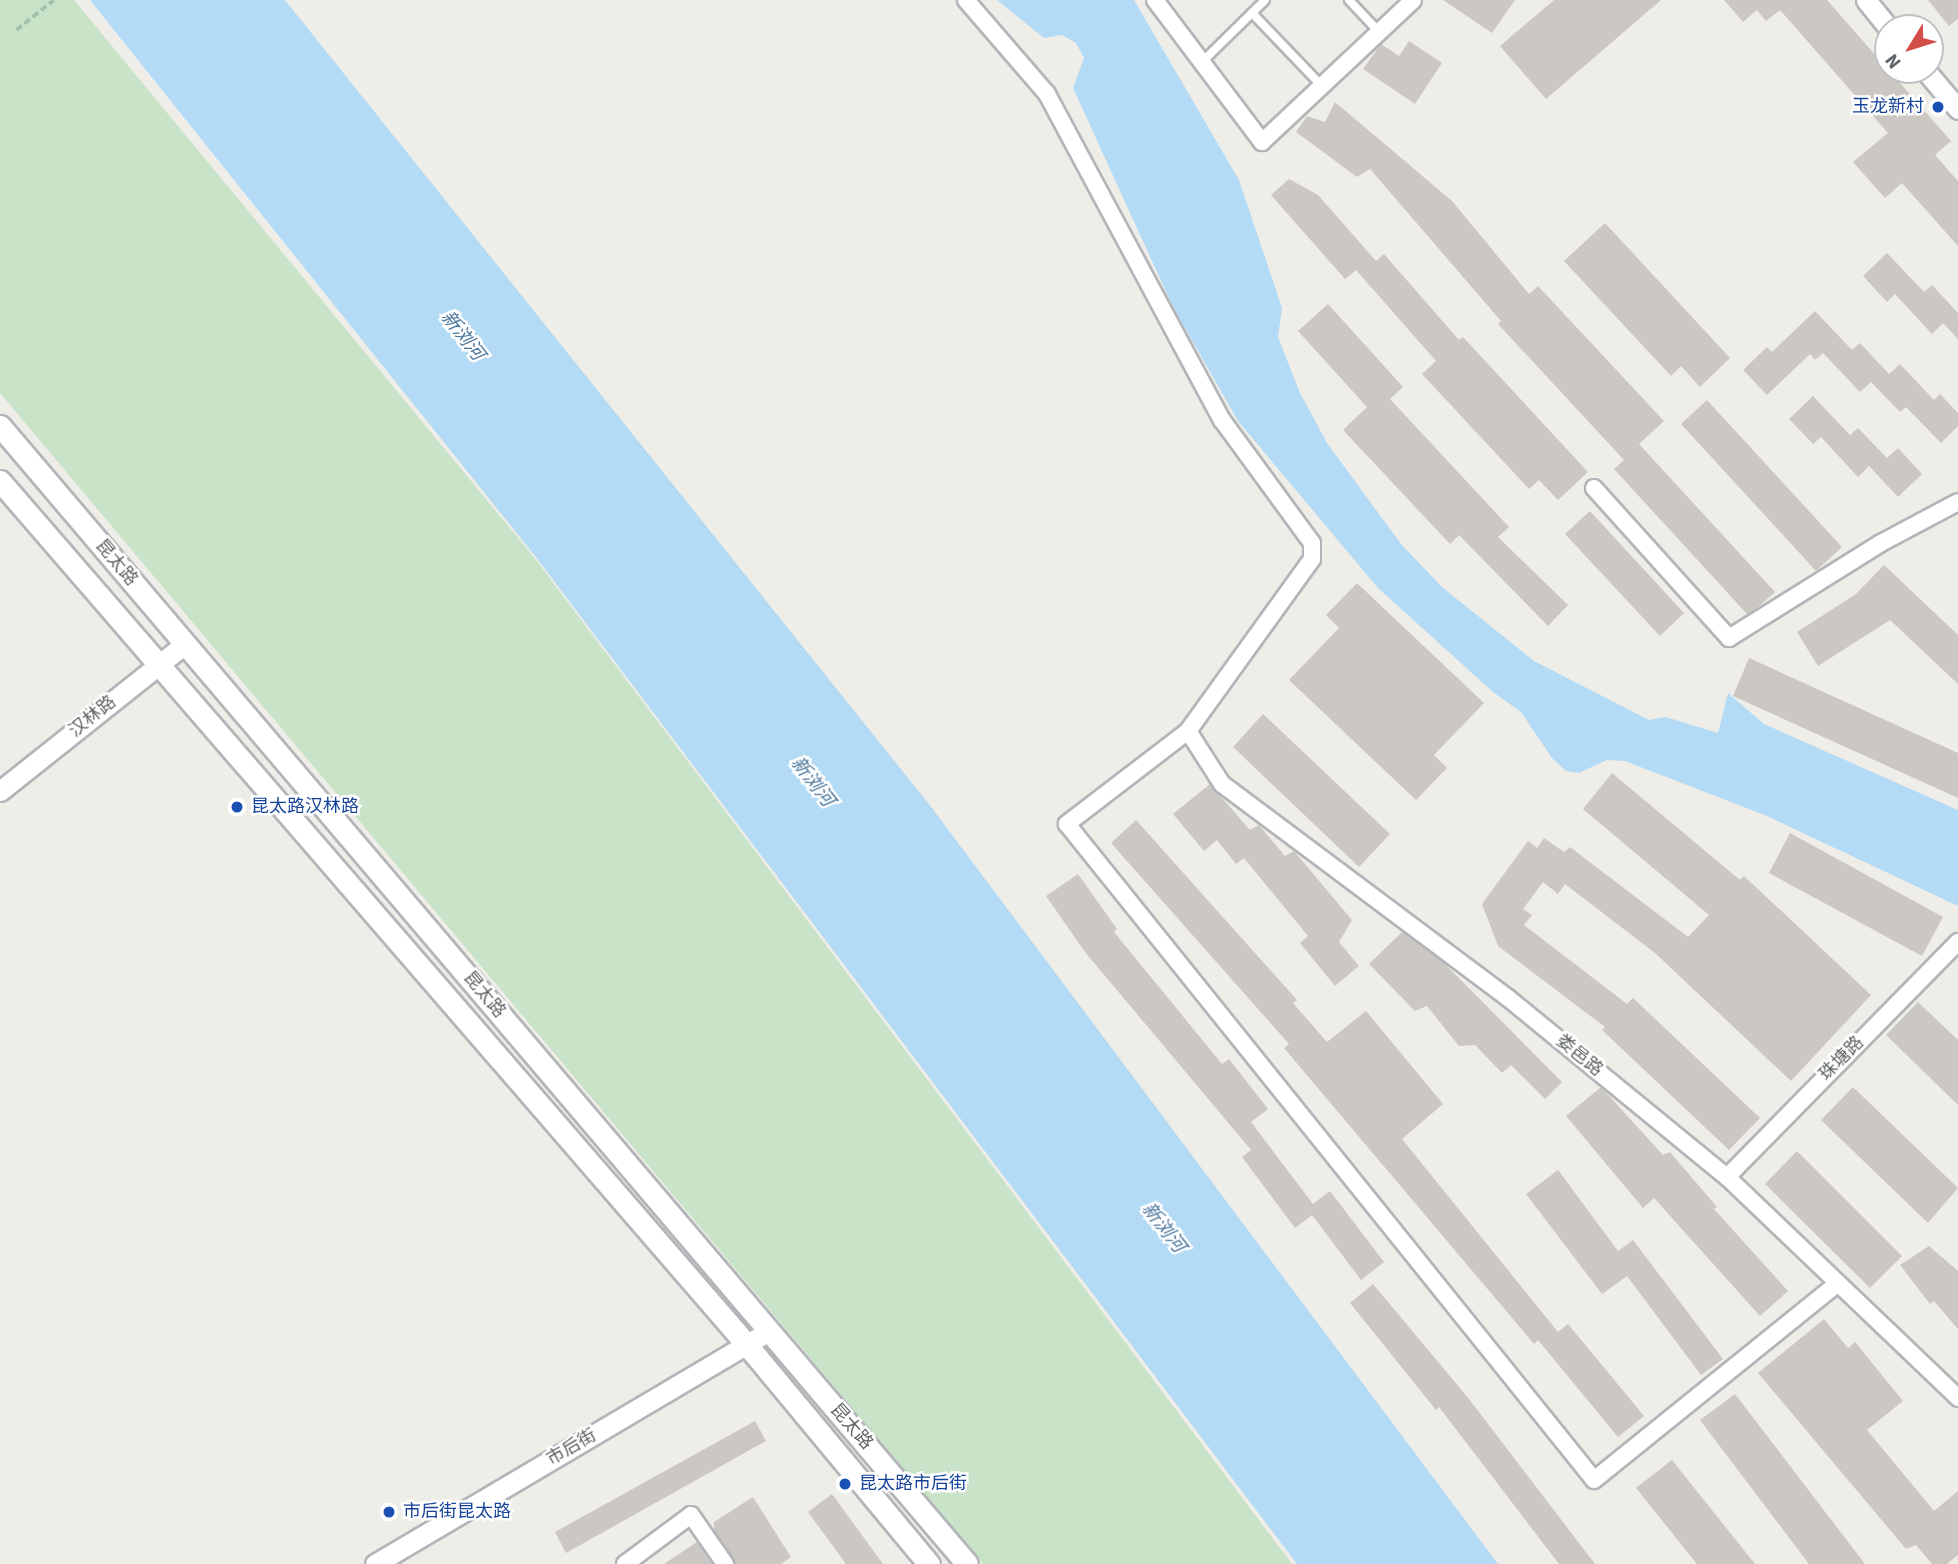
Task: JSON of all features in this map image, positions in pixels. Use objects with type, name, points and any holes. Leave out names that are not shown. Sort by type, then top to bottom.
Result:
[{"type":"main road","name":"昆太路","points":[[0,426],[967,1564]]},
{"type":"main road","name":"昆太路","points":[[0,481],[747,1345],[929,1564]]},
{"type":"street","points":[[966,0],[1047,94],[1222,420],[1312,544],[1312,559],[1188,731],[1068,824],[1594,1480],[1837,1284]]},
{"type":"street","points":[[1155,0],[1262,142],[1413,0]]},
{"type":"street","points":[[1866,0],[1878,14]]},
{"type":"street","points":[[1937,84],[1958,109]]},
{"type":"street","points":[[1594,488],[1730,638],[1881,544],[1958,502]]},
{"type":"street","name":"汉林路","points":[[0,791],[185,644]]},
{"type":"street","name":"娄邑路","points":[[1188,731],[1222,784],[1508,998],[1727,1177],[1958,1398]]},
{"type":"street","name":"珠塘路","points":[[1727,1177],[1958,942]]},
{"type":"street","name":"市后街","points":[[375,1564],[769,1331]]},
{"type":"street","points":[[625,1564],[691,1515],[725,1564]]},
{"type":"lane","points":[[1202,62],[1265,0]]},
{"type":"lane","points":[[1349,0],[1379,32]]},
{"type":"lane","points":[[1252,13],[1322,86]]},
{"type":"path","points":[[16,30],[54,0]]},
{"type":"green space","points":[[0,0],[74,0],[533,556],[1292,1564],[983,1564],[0,393]]},
{"type":"water","name":"新浏河","points":[[90,0],[285,0],[932,808],[1498,1564],[1297,1564],[535,556]]},
{"type":"water","points":[[997,0],[1134,0],[1239,180],[1282,308],[1278,337],[1300,393],[1327,443],[1401,544],[1443,588],[1534,661],[1649,720],[1666,717],[1718,733],[1728,693],[1764,724],[1958,810],[1958,906],[1767,816],[1625,761],[1607,760],[1579,773],[1566,771],[1552,758],[1521,712],[1493,692],[1378,588],[1238,421],[1173,307],[1073,88],[1084,58],[1076,43],[1062,35],[1044,38]]},
{"type":"building","points":[[1443,0],[1515,0],[1492,33]]},
{"type":"building","points":[[1554,0],[1661,0],[1546,99],[1500,46]]},
{"type":"building","points":[[1724,0],[1827,0],[1874,53],[1874,84],[1901,84],[1951,141],[1935,155],[1958,181],[1958,246],[1902,183],[1885,198],[1853,162],[1888,133],[1780,10],[1766,21],[1757,10],[1743,22]]},
{"type":"building","points":[[1928,0],[1958,0],[1958,19],[1949,26],[1944,20],[1944,14],[1939,14]]},
{"type":"building","points":[[1409,41],[1442,63],[1415,104],[1363,69],[1381,44],[1399,56]]},
{"type":"building","points":[[1335,102],[1452,201],[1529,294],[1538,286],[1664,421],[1639,444],[1775,592],[1757,608],[1747,614],[1614,469],[1624,460],[1498,324],[1501,321],[1370,169],[1357,177],[1296,132],[1307,116],[1325,122]]},
{"type":"building","points":[[1289,179],[1318,195],[1376,261],[1384,254],[1459,340],[1463,337],[1588,472],[1558,500],[1539,480],[1529,489],[1422,374],[1436,361],[1356,270],[1345,279],[1271,195]]},
{"type":"building","points":[[1605,223],[1730,358],[1700,387],[1681,366],[1671,376],[1564,261]]},
{"type":"building","points":[[1887,253],[1924,292],[1932,285],[1958,313],[1958,339],[1943,323],[1932,334],[1895,294],[1887,302],[1863,276]]},
{"type":"building","points":[[1328,304],[1403,387],[1390,399],[1509,527],[1498,537],[1568,605],[1548,626],[1459,535],[1450,544],[1343,430],[1367,407],[1298,331]]},
{"type":"building","points":[[1815,311],[1852,350],[1860,343],[1889,374],[1900,364],[1934,400],[1940,394],[1958,413],[1958,426],[1941,443],[1906,407],[1900,412],[1871,382],[1860,392],[1823,353],[1815,360],[1810,354],[1767,395],[1743,370],[1767,347],[1772,352]]},
{"type":"building","points":[[1813,396],[1850,435],[1858,428],[1887,458],[1898,448],[1922,474],[1898,497],[1869,466],[1858,477],[1821,437],[1813,444],[1789,419]]},
{"type":"building","points":[[1707,400],[1842,547],[1816,571],[1681,424]]},
{"type":"building","points":[[1590,511],[1684,613],[1660,636],[1565,534]]},
{"type":"building","points":[[1884,565],[1958,635],[1958,684],[1890,620],[1818,666],[1797,632],[1856,594]]},
{"type":"building","points":[[1357,583],[1484,703],[1434,755],[1447,768],[1416,800],[1289,680],[1339,628],[1326,615]]},
{"type":"building","points":[[1749,658],[1958,753],[1958,798],[1733,696]]},
{"type":"building","points":[[1263,714],[1390,834],[1359,867],[1233,747]]},
{"type":"building","points":[[1612,773],[1740,880],[1744,876],[1871,995],[1791,1081],[1655,953],[1565,884],[1558,894],[1543,882],[1523,909],[1532,915],[1524,925],[1627,1004],[1633,998],[1760,1118],[1729,1150],[1602,1030],[1605,1027],[1498,946],[1482,904],[1528,841],[1537,848],[1544,838],[1564,852],[1570,847],[1688,937],[1709,915],[1583,809]]},
{"type":"building","points":[[1210,784],[1250,830],[1259,825],[1285,856],[1294,851],[1352,920],[1339,942],[1359,966],[1335,986],[1300,943],[1308,936],[1244,858],[1236,864],[1217,840],[1204,851],[1173,814]]},
{"type":"building","points":[[1136,820],[1297,1000],[1293,1003],[1327,1042],[1366,1011],[1443,1104],[1402,1139],[1558,1332],[1568,1324],[1644,1416],[1618,1437],[1538,1340],[1534,1344],[1284,1048],[1289,1044],[1111,843]]},
{"type":"building","points":[[1790,833],[1943,917],[1922,956],[1769,873]]},
{"type":"building","points":[[1078,874],[1117,929],[1114,932],[1222,1064],[1229,1059],[1268,1109],[1251,1122],[1313,1204],[1330,1191],[1384,1262],[1361,1280],[1312,1215],[1295,1228],[1242,1157],[1251,1150],[1085,952],[1046,896]]},
{"type":"building","points":[[1402,932],[1442,961],[1562,1082],[1545,1099],[1511,1065],[1502,1073],[1475,1045],[1459,1046],[1427,1006],[1415,1011],[1369,964]]},
{"type":"building","points":[[1918,1002],[1958,1040],[1958,1105],[1886,1035]]},
{"type":"building","points":[[1601,1087],[1663,1155],[1670,1152],[1717,1207],[1714,1209],[1788,1291],[1760,1316],[1654,1198],[1643,1208],[1566,1116]]},
{"type":"building","points":[[1853,1087],[1958,1188],[1928,1223],[1821,1120]]},
{"type":"building","points":[[1797,1151],[1902,1256],[1870,1288],[1765,1184]]},
{"type":"building","points":[[1558,1170],[1618,1251],[1633,1240],[1723,1359],[1701,1375],[1627,1276],[1602,1294],[1526,1194]]},
{"type":"building","points":[[1929,1246],[1958,1271],[1958,1329],[1934,1301],[1930,1304],[1900,1265]]},
{"type":"building","points":[[1373,1284],[1469,1399],[1595,1564],[1559,1564],[1439,1407],[1436,1410],[1350,1303]]},
{"type":"building","points":[[1824,1319],[1848,1348],[1855,1342],[1903,1401],[1867,1430],[1934,1511],[1958,1491],[1958,1555],[1947,1564],[1932,1564],[1916,1545],[1906,1549],[1758,1373]]},
{"type":"building","points":[[1735,1394],[1865,1564],[1809,1564],[1700,1420]]},
{"type":"building","points":[[755,1421],[766,1441],[566,1553],[555,1532]]},
{"type":"building","points":[[1672,1460],[1755,1564],[1697,1564],[1636,1488]]},
{"type":"building","points":[[832,1494],[883,1564],[846,1564],[808,1512]]},
{"type":"building","points":[[753,1497],[791,1557],[781,1564],[735,1564],[714,1530],[714,1522]]},
{"type":"building","points":[[697,1542],[712,1564],[664,1564]]},
{"type":"place","name":"玉龙新村","points":[[1938,107]]},
{"type":"place","name":"昆太路汉林路","points":[[237,807]]},
{"type":"place","name":"昆太路市后街","points":[[845,1484]]},
{"type":"place","name":"市后街昆太路","points":[[389,1512]]}]
